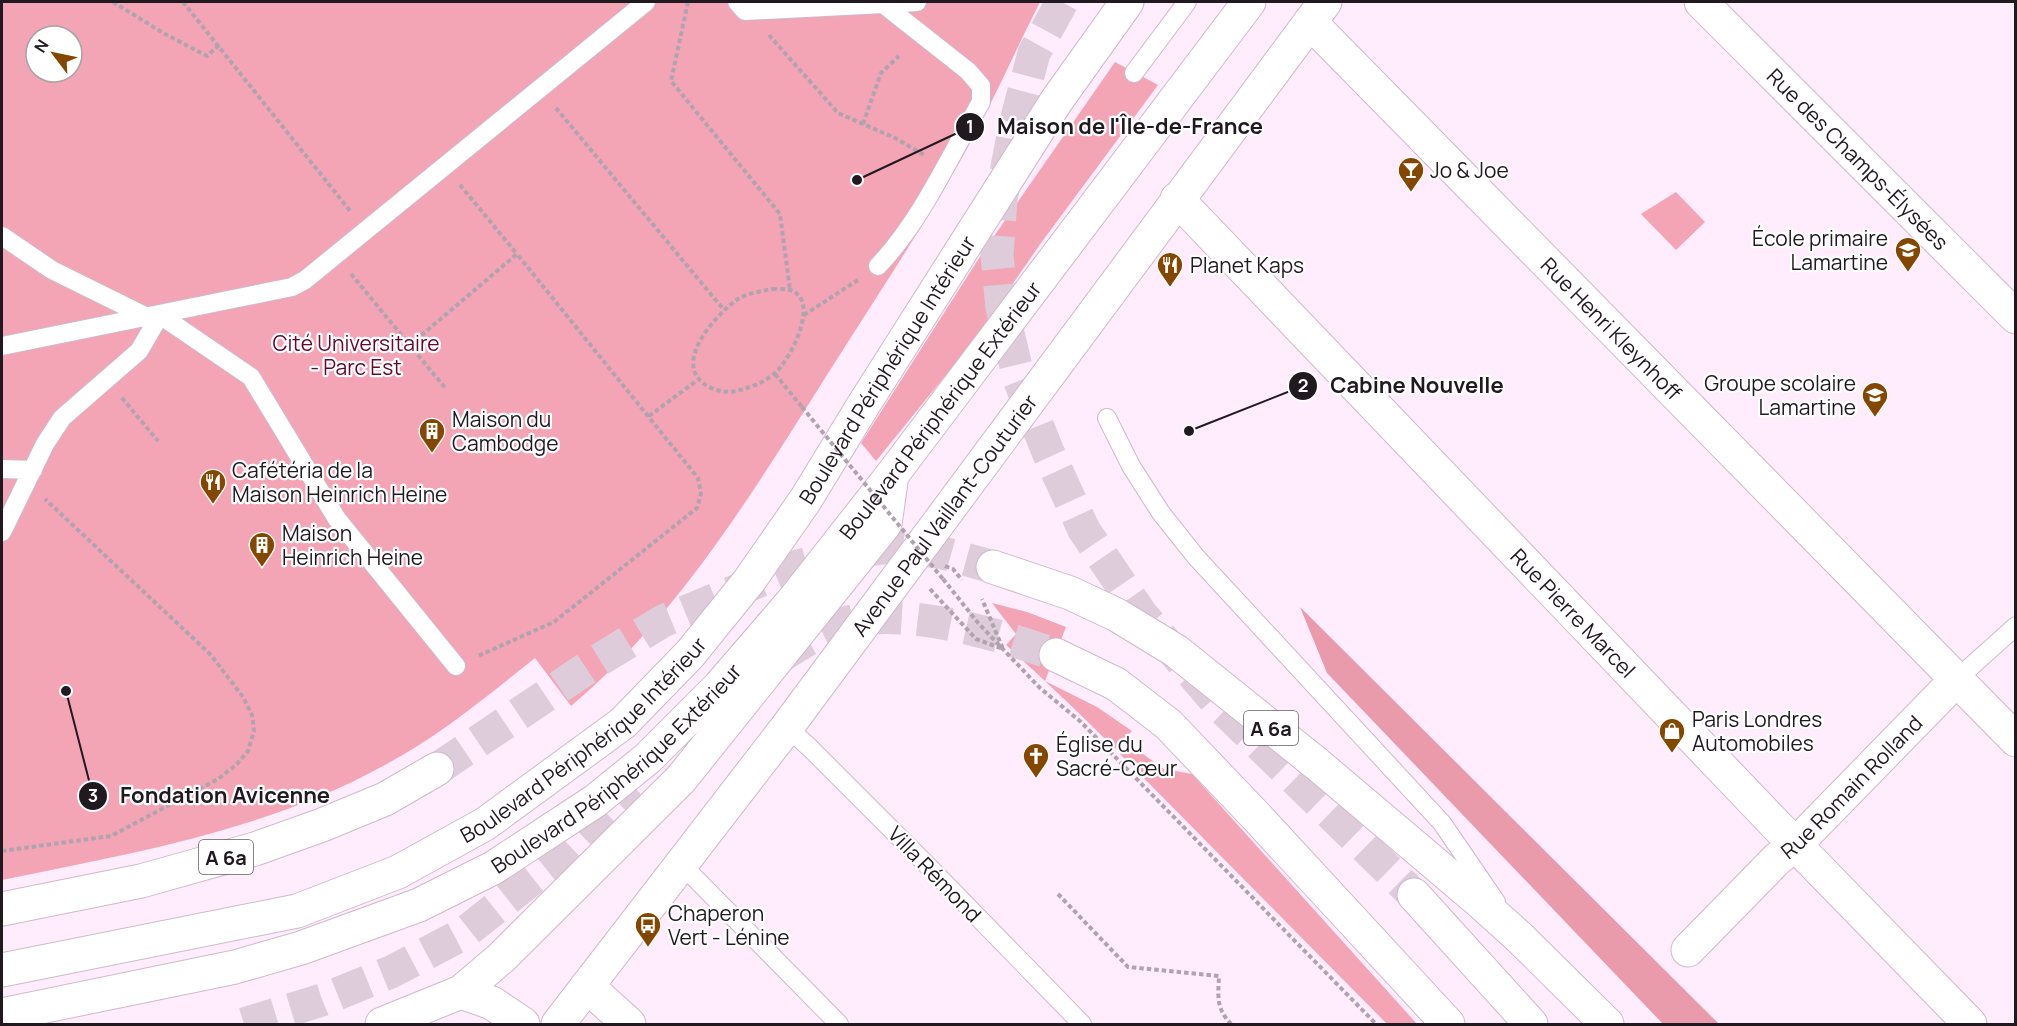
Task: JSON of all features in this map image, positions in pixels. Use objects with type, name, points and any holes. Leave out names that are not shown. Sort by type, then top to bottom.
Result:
[{"type":"main road","name":"Boulevard Périphérique Intérieur","points":[[2,970],[297,910],[398,872],[485,824],[623,723],[690,654],[756,572],[806,499],[1057,100],[1127,2]]},
{"type":"main road","name":"Boulevard Périphérique Extérieur","points":[[2,1015],[235,967],[301,948],[419,905],[493,868],[595,801],[648,758],[719,687],[794,601],[892,475],[1249,2]]},
{"type":"main road","name":"Rue des Champs-Élysées","points":[[1701,2],[2008,296]]},
{"type":"main road","name":"Avenue Paul Vaillant-Couturier","points":[[558,1024],[787,727],[1317,12]]},
{"type":"main road","name":"Rue Henri Kleynhoff","points":[[1317,12],[2016,740]]},
{"type":"main road","name":"Rue Pierre Marcel","points":[[1177,199],[1795,845],[1970,1024]]},
{"type":"main road","points":[[382,1024],[461,992],[509,951],[681,779],[885,524],[892,475]]},
{"type":"main road","name":"A 6a","points":[[986,579],[1070,593],[1118,615],[1176,651],[1317,764],[1518,936],[1607,1024]]},
{"type":"main road","points":[[1056,655],[1116,684],[1168,723],[1448,1024]]},
{"type":"main road","name":"Rue Romain Rolland","points":[[1688,950],[1777,859],[1795,845],[1957,679]]},
{"type":"main road","name":"A 6a","points":[[2,909],[141,881],[255,849],[385,799],[437,769]]},
{"type":"main road","points":[[1414,895],[1531,1024]]},
{"type":"main road","points":[[587,986],[629,1024]]},
{"type":"main road","points":[[461,992],[492,1003],[523,1024]]},
{"type":"lane","points":[[2,346],[292,286],[305,280],[646,2]]},
{"type":"lane","points":[[741,6],[917,2]]},
{"type":"lane","points":[[1134,73],[1187,2]]},
{"type":"lane","points":[[878,266],[892,252],[915,218],[981,102],[981,86],[968,71],[883,4]]},
{"type":"lane","points":[[2,236],[52,270],[153,316],[251,377],[337,519],[456,666]]},
{"type":"lane","points":[[2,532],[45,444],[62,418],[140,351],[153,316]]},
{"type":"lane","points":[[1107,418],[1131,466],[1161,513],[1196,557],[1442,823],[1518,936]]},
{"type":"lane","points":[[2,469],[30,476]]},
{"type":"lane","name":"Rue Romain Rolland","points":[[1957,679],[2016,626]]},
{"type":"lane","name":"Villa Rémond","points":[[787,727],[917,855],[1082,1024]]},
{"type":"lane","points":[[681,864],[839,1024]]},
{"type":"path","points":[[113,2],[165,34],[207,56],[219,45]]},
{"type":"path","points":[[183,2],[366,230]]},
{"type":"path","points":[[688,2],[671,81],[780,214],[790,290]]},
{"type":"path","points":[[741,6],[838,113],[895,138],[945,167]]},
{"type":"path","points":[[863,124],[881,73],[899,56]]},
{"type":"path","points":[[540,89],[724,310]]},
{"type":"path","points":[[445,166],[698,478],[701,494],[697,508],[555,622],[456,666]]},
{"type":"path","points":[[410,345],[517,254]]},
{"type":"path","points":[[336,255],[446,389]]},
{"type":"path","points":[[804,315],[878,266]]},
{"type":"path","points":[[773,289],[790,290],[796,293],[804,306],[804,315],[792,349],[775,374],[749,388],[730,392],[716,390],[699,379],[693,363],[706,329],[724,310],[740,298],[773,289]]},
{"type":"path","points":[[775,374],[979,624]]},
{"type":"path","points":[[649,417],[699,379]]},
{"type":"path","points":[[2,851],[111,836],[218,779],[236,765],[248,751],[254,731],[252,716],[243,697],[211,655],[30,476]]},
{"type":"path","points":[[907,564],[976,639],[1003,649],[989,612],[986,579]]},
{"type":"path","points":[[1081,722],[1376,1024]]},
{"type":"path","points":[[1058,894],[1128,967],[1219,976],[1218,1002],[1222,1015],[1231,1024]]},
{"type":"green space","name":"Cité Universitaire - Parc Est","points":[[2,2],[1040,2],[959,163],[906,251],[762,477],[675,599],[608,672],[571,706],[535,658],[461,716],[423,742],[383,766],[338,788],[245,824],[100,860],[2,880]]},
{"type":"green space","points":[[1115,62],[1158,85],[1041,243],[971,344],[876,461],[861,443],[981,255]]},
{"type":"green space","points":[[1676,192],[1705,222],[1676,250],[1641,214]]},
{"type":"green space","points":[[992,603],[1027,612],[1066,627],[1045,681],[1097,707],[1132,731],[1115,749],[1006,645],[1016,634]]},
{"type":"green space","points":[[1129,744],[1164,769],[1192,774],[1417,1024],[1387,1024],[1120,754]]},
{"type":"shaded area","points":[[1300,607],[1719,1024],[1663,1024],[1327,673]]},
{"type":"tunnel","points":[[1062,2],[1034,53],[1015,125],[1001,199],[997,255],[1002,308],[1019,379],[1048,452],[1084,530],[1142,615],[1221,707],[1414,895]]},
{"type":"tunnel","points":[[437,769],[599,660],[663,621],[791,568],[843,553],[898,546],[943,553],[993,567]]},
{"type":"tunnel","points":[[780,657],[828,630],[845,623],[868,618],[923,620],[952,625],[1008,639],[1056,655]]},
{"type":"tunnel","points":[[244,1024],[322,1000],[391,972],[463,934],[555,861],[633,786]]},
{"type":"place","name":"Maison de l'Île-de-France","points":[[857,180]]},
{"type":"place","name":"Jo & Joe","points":[[1411,193]]},
{"type":"place","name":"École primaire Lamartine","points":[[1908,273]]},
{"type":"place","name":"Planet Kaps","points":[[1170,288]]},
{"type":"place","name":"Groupe scolaire Lamartine","points":[[1875,418]]},
{"type":"place","name":"Cabine Nouvelle","points":[[1189,431]]},
{"type":"place","name":"Maison du Cambodge","points":[[432,454]]},
{"type":"place","name":"Cafétéria de la Maison Heinrich Heine","points":[[213,505]]},
{"type":"place","name":"Maison Heinrich Heine","points":[[262,568]]},
{"type":"place","name":"Fondation Avicenne","points":[[66,691]]},
{"type":"place","name":"Paris Londres Automobiles","points":[[1672,754]]},
{"type":"place","name":"Église du Sacré-Cœur","points":[[1036,779]]},
{"type":"place","name":"Chaperon Vert - Lénine","points":[[648,948]]}]
